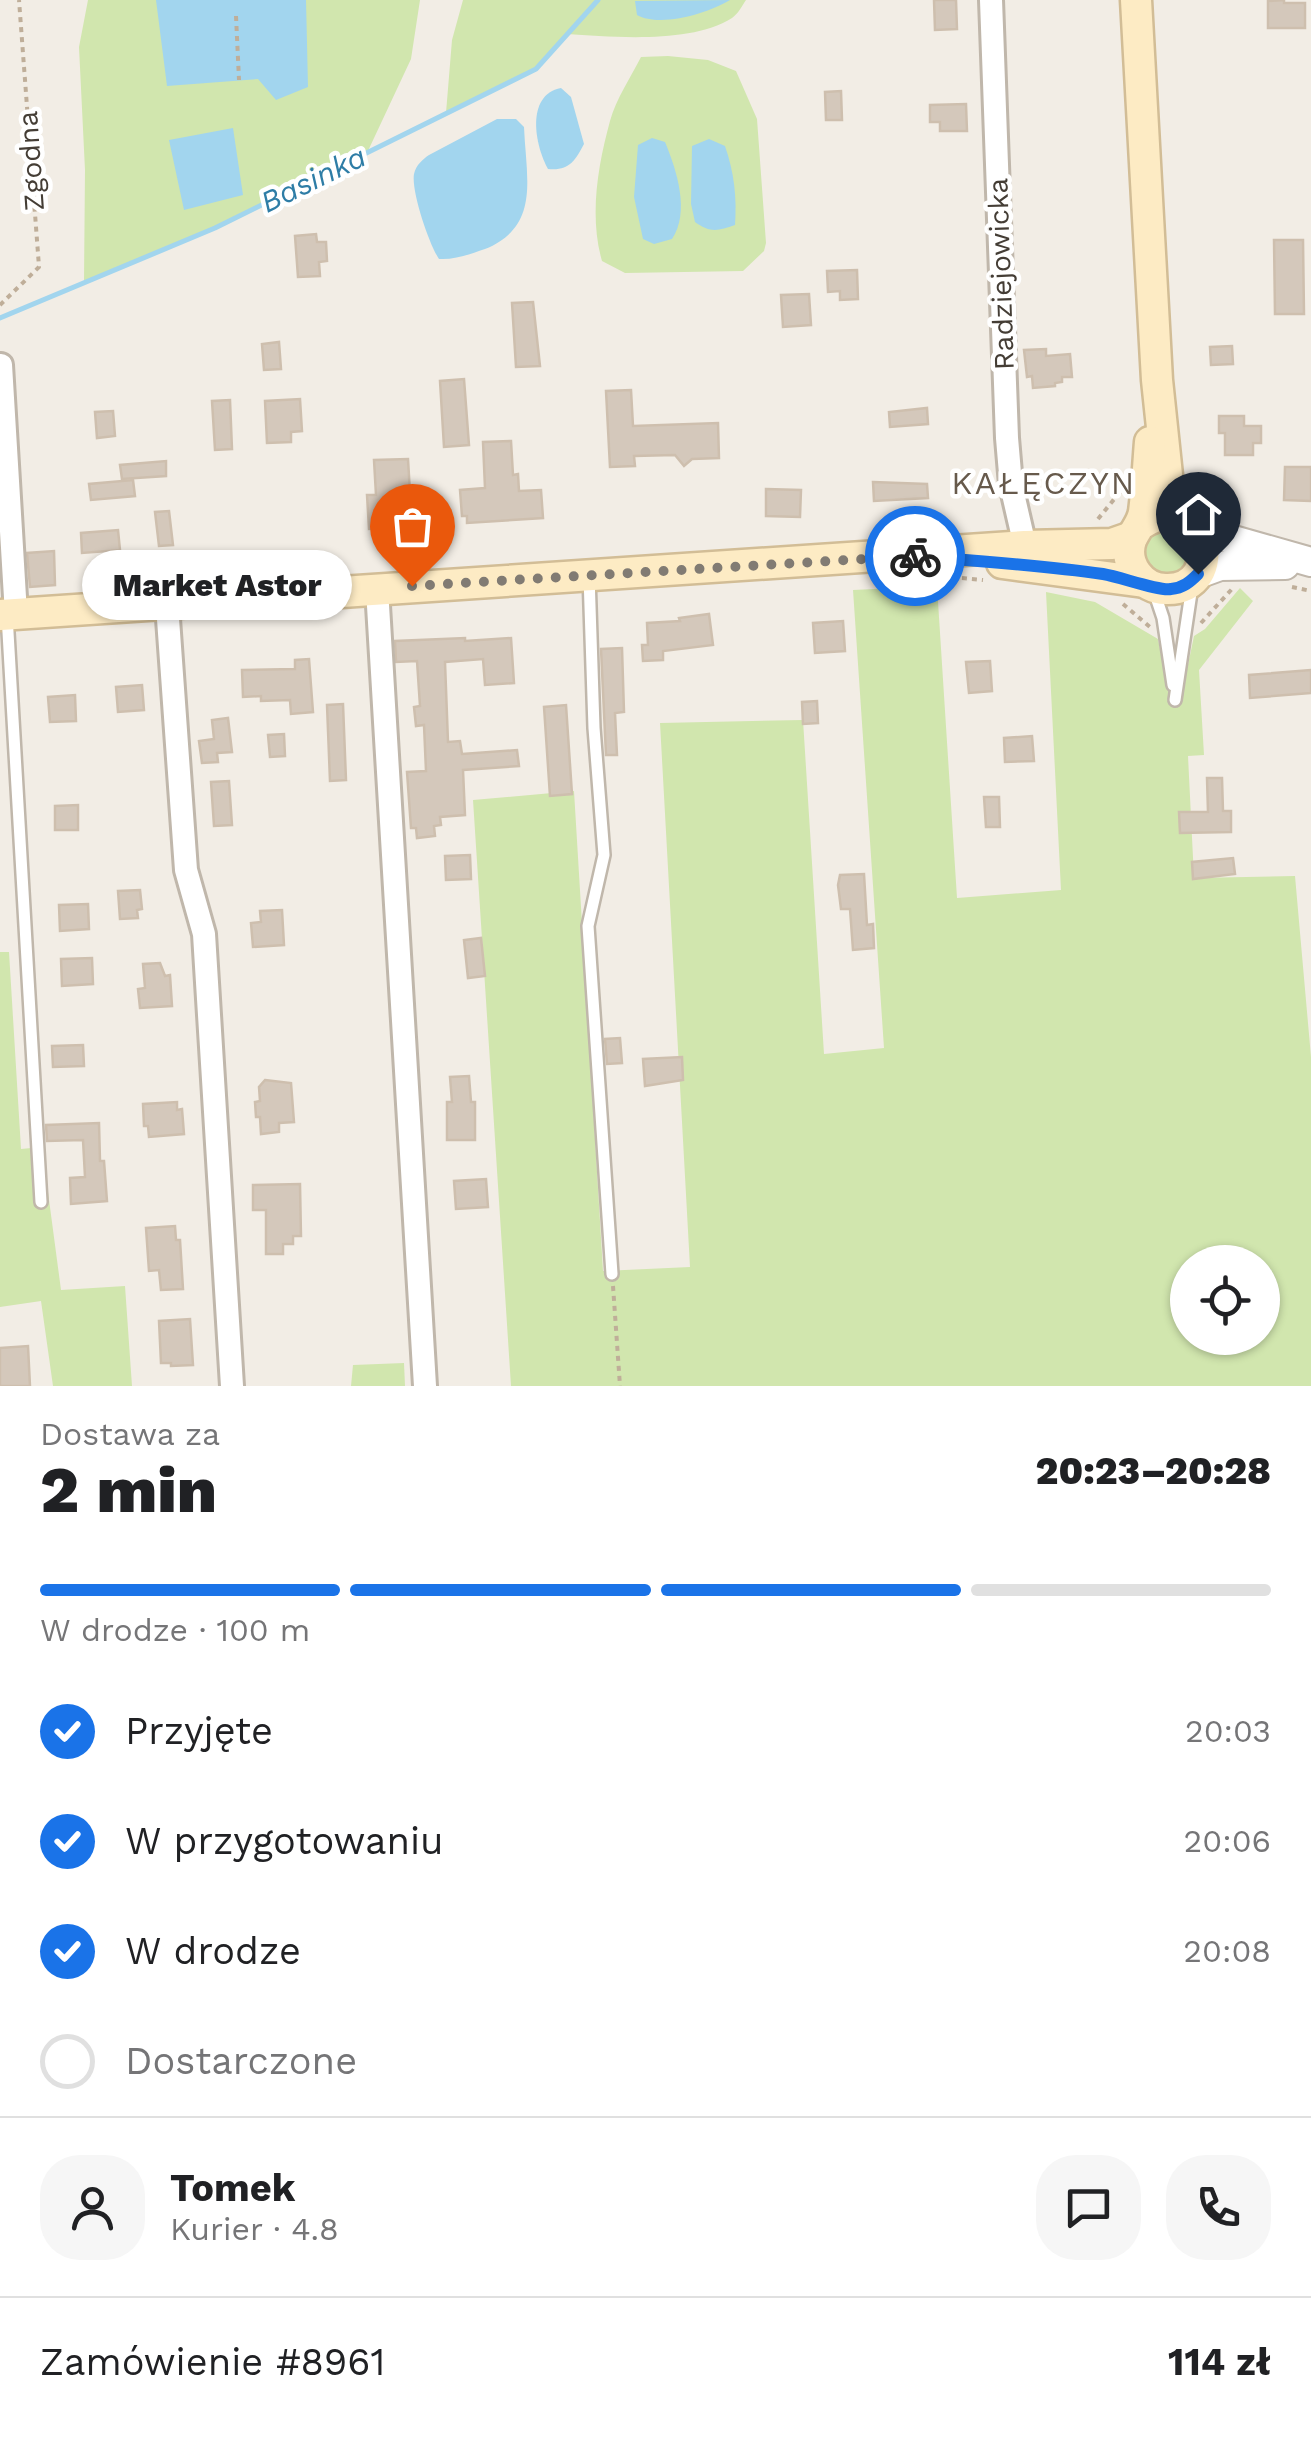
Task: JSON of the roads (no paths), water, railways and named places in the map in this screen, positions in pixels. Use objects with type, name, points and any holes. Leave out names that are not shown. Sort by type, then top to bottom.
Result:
[{"type":"main road","points":[[910,556],[1025,564],[1178,588],[1196,576],[1205,552],[1170,494],[1158,380],[1136,0]]},
{"type":"main road","points":[[1148,584],[1130,562],[1158,380]]},
{"type":"main road","points":[[1024,546],[1092,534],[1115,522],[1135,491],[1150,435]]},
{"type":"main road","points":[[8,614],[1024,546],[1112,544],[1166,514],[1189,523]]},
{"type":"street","name":"Radziejowicka","points":[[990,0],[1007,438],[1011,485],[1024,546]]},
{"type":"street","points":[[1,365],[8,614]]},
{"type":"street","points":[[1189,523],[1311,563]]},
{"type":"street","points":[[1196,576],[1231,566],[1311,563]]},
{"type":"street","points":[[377,589],[425,1386]]},
{"type":"street","points":[[167,605],[186,870],[204,934],[232,1386]]},
{"type":"lane","points":[[589,576],[594,728],[604,855],[588,926],[612,1274]]},
{"type":"lane","points":[[1148,584],[1165,630],[1175,700],[1196,576]]},
{"type":"lane","points":[[8,614],[41,1202]]},
{"type":"water","points":[[156,0],[306,0],[308,87],[276,100],[258,79],[167,86]]},
{"type":"water","points":[[730,0],[697,14],[658,20],[637,15],[635,1]]},
{"type":"water","points":[[561,88],[571,97],[584,144],[570,164],[548,169],[539,148],[536,122],[542,100]]},
{"type":"water","points":[[497,119],[516,119],[524,127],[527,182],[522,214],[503,239],[485,249],[439,259],[418,204],[415,171],[429,155]]},
{"type":"water","points":[[233,128],[243,195],[184,210],[169,140]]},
{"type":"water","points":[[652,138],[665,142],[681,204],[672,239],[654,244],[643,239],[634,197],[638,145]]},
{"type":"water","points":[[709,139],[725,146],[734,185],[735,225],[719,230],[695,222],[691,204],[692,146]]},
{"type":"waterway","name":"Basinka","points":[[0,318],[215,228],[536,69],[598,0]]},
{"type":"place","name":"Market Astor","points":[[412,586]]},
{"type":"district","name":"KAŁĘCZYN","points":[[1044,483]]}]
